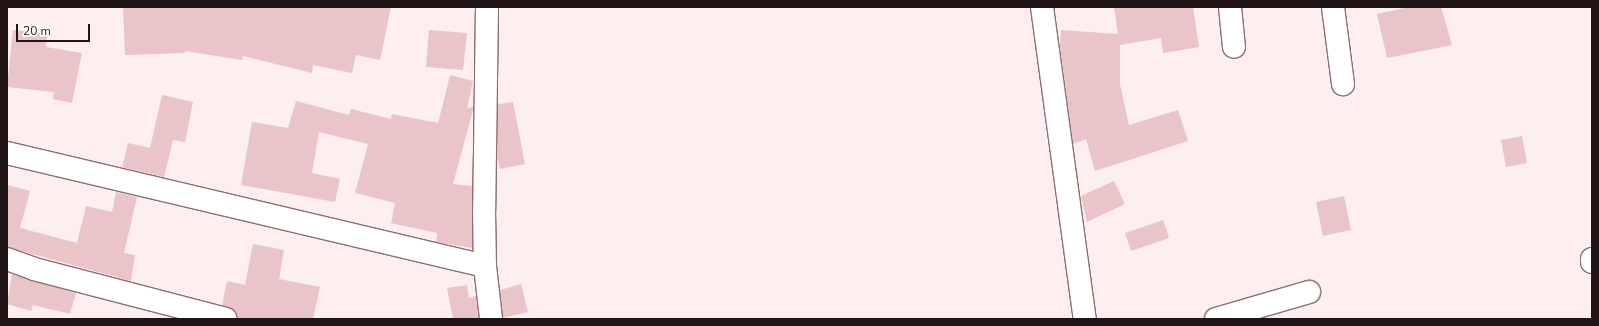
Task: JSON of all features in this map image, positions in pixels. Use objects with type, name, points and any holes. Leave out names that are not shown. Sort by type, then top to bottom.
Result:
[{"type":"street","points":[[487,7],[485,266],[491,319]]},
{"type":"street","points":[[1042,7],[1085,319]]},
{"type":"street","points":[[1230,7],[1234,47]]},
{"type":"street","points":[[1333,7],[1343,84]]},
{"type":"street","points":[[7,153],[485,266]]},
{"type":"street","points":[[7,259],[34,269],[226,319]]},
{"type":"street","points":[[1230,317],[1309,292]]},
{"type":"building","points":[[123,7],[391,7],[380,60],[356,55],[352,73],[313,65],[312,73],[243,56],[242,60],[185,51],[185,53],[125,55]]},
{"type":"building","points":[[1114,7],[1193,7],[1199,47],[1163,53],[1161,38],[1120,45],[1120,84],[1129,125],[1178,110],[1188,141],[1095,171],[1086,139],[1073,144],[1060,46],[1061,30],[1118,34]]},
{"type":"building","points":[[1409,7],[1441,7],[1452,45],[1387,58],[1377,14]]},
{"type":"building","points":[[13,30],[47,34],[46,47],[82,53],[72,103],[53,99],[54,92],[7,87]]},
{"type":"building","points":[[429,30],[467,33],[463,70],[426,67]]},
{"type":"building","points":[[450,75],[473,81],[467,108],[473,107],[473,110],[453,184],[472,186],[472,248],[436,242],[437,233],[391,223],[395,203],[355,193],[368,144],[319,132],[312,173],[340,179],[335,202],[241,185],[252,122],[288,128],[296,101],[349,115],[351,109],[391,119],[392,114],[438,123]]},
{"type":"building","points":[[162,95],[193,102],[185,142],[173,140],[164,177],[122,167],[128,143],[150,148]]},
{"type":"building","points":[[513,102],[525,164],[500,169],[497,157],[498,104]]},
{"type":"building","points":[[1522,136],[1527,163],[1506,167],[1501,140]]},
{"type":"building","points":[[1114,181],[1125,204],[1087,222],[1081,196]]},
{"type":"building","points":[[7,185],[30,191],[20,228],[77,243],[86,206],[112,212],[116,192],[137,197],[124,253],[135,255],[131,281],[7,247]]},
{"type":"building","points":[[1344,196],[1351,230],[1323,236],[1316,202]]},
{"type":"building","points":[[1163,220],[1169,238],[1131,251],[1125,233]]},
{"type":"building","points":[[253,244],[284,250],[279,279],[320,287],[313,319],[238,319],[234,310],[222,305],[227,281],[245,285]]},
{"type":"building","points":[[12,274],[76,293],[70,314],[33,305],[31,311],[7,304]]},
{"type":"building","points":[[521,284],[528,312],[503,318],[500,290]]},
{"type":"building","points":[[467,285],[469,298],[476,296],[478,319],[453,319],[447,288]]}]
